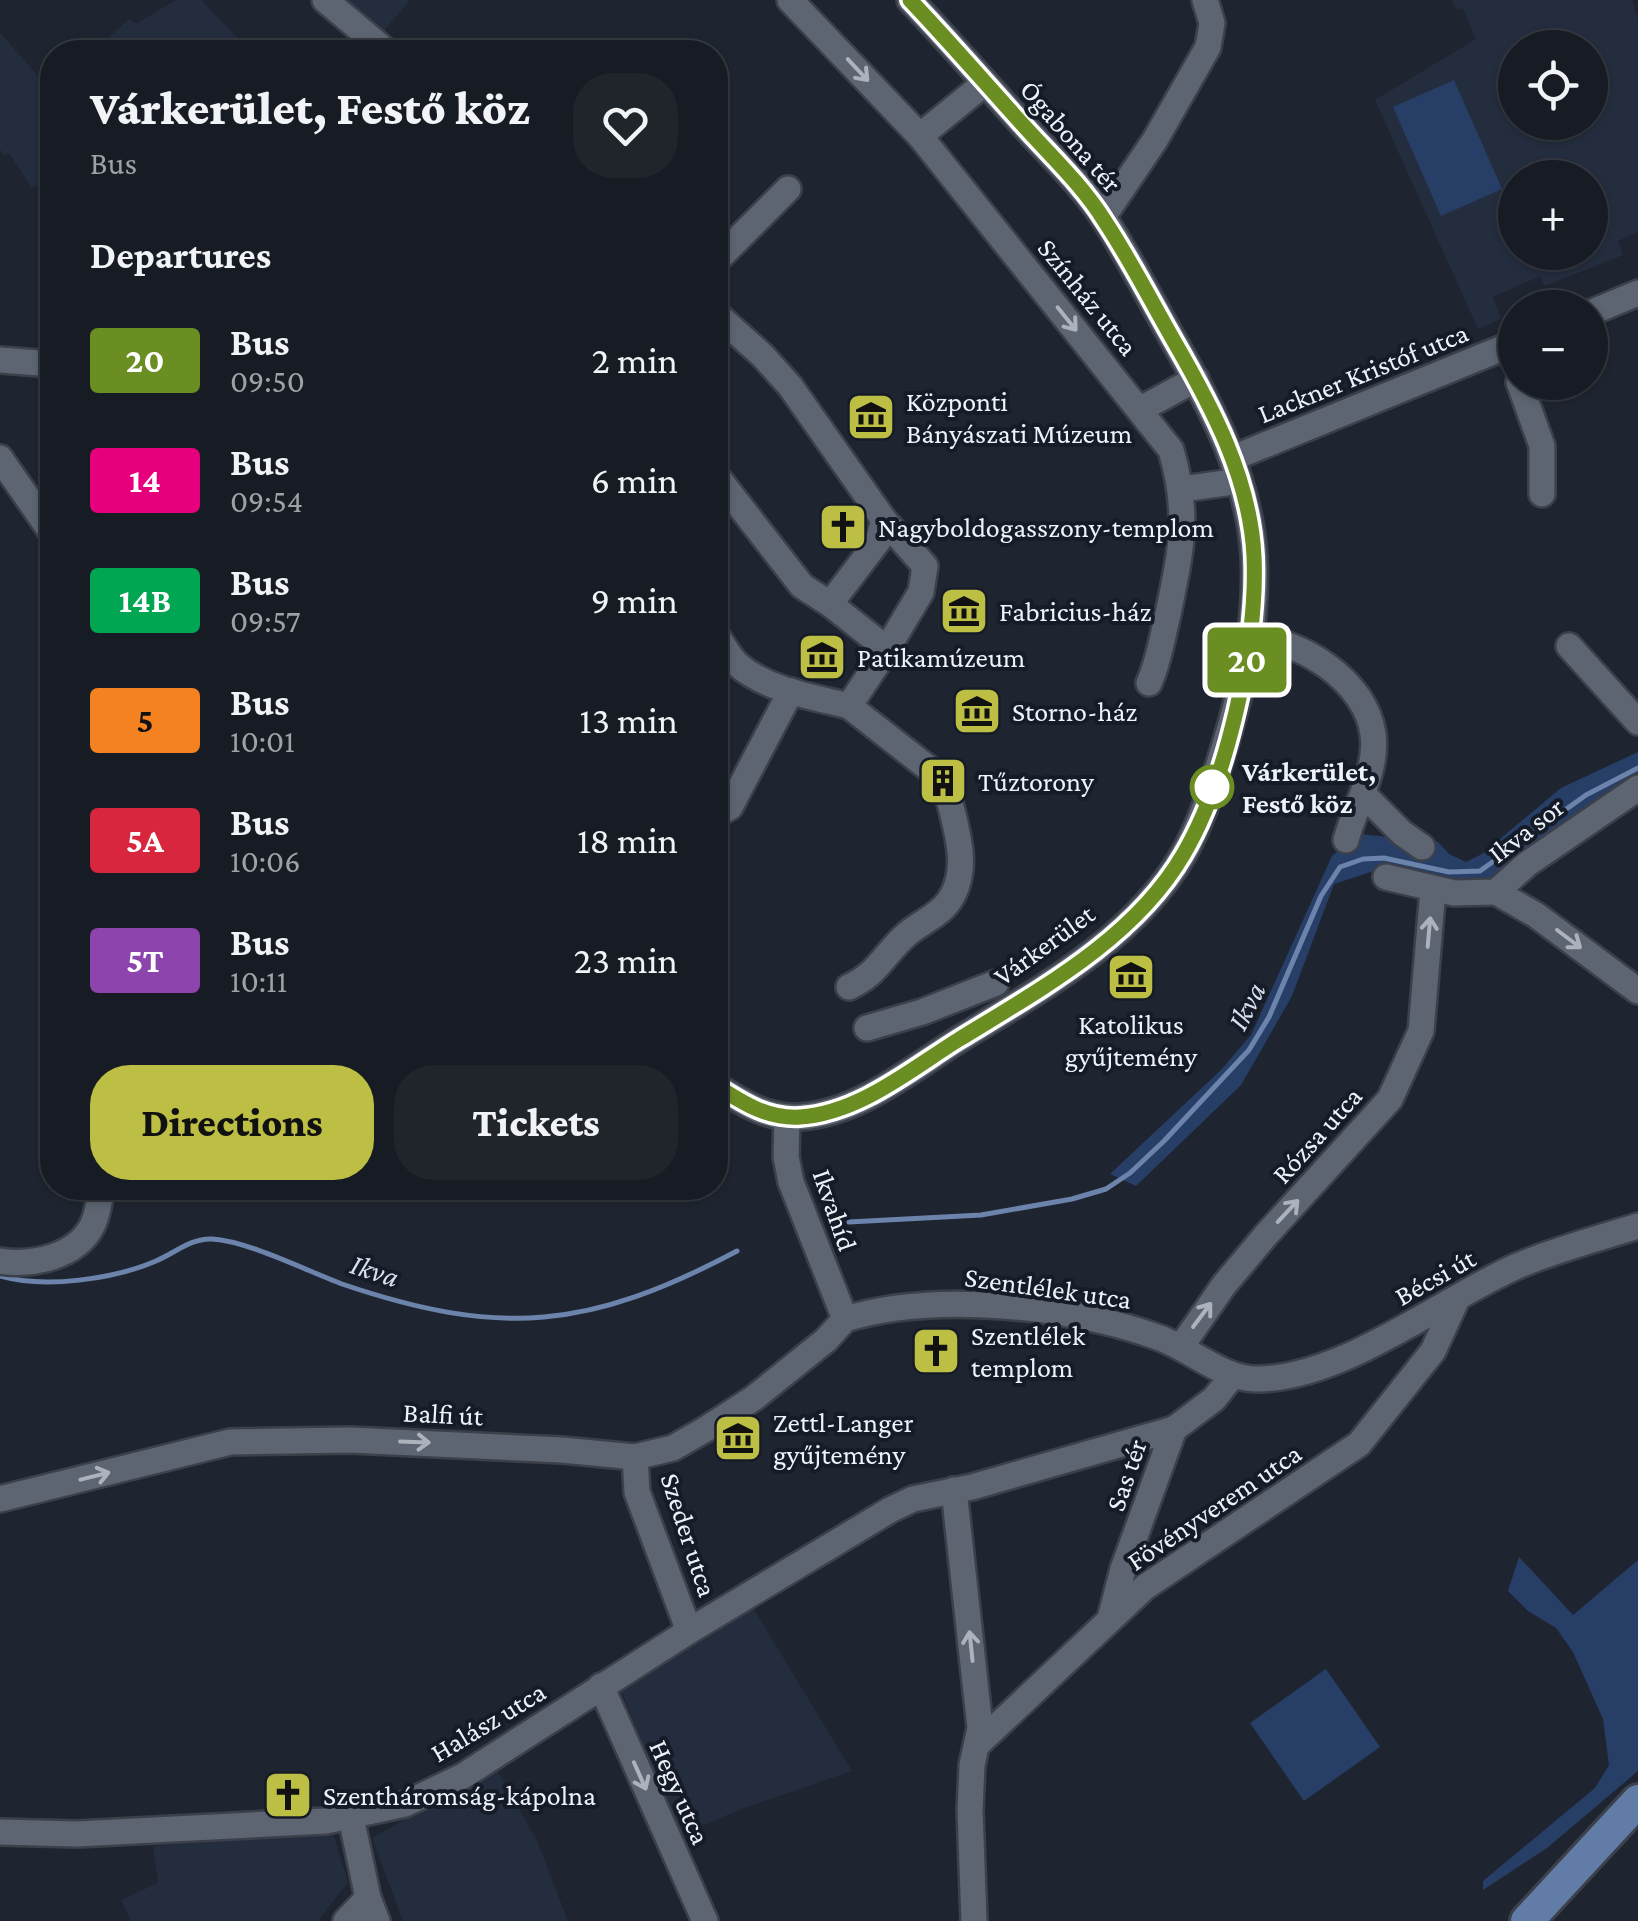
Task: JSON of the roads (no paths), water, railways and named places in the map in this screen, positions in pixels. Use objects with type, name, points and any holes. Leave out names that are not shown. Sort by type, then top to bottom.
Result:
[{"type":"main road","points":[[1527,1921],[1638,1801]]},
{"type":"street","points":[[325,0],[367,40]]},
{"type":"street","name":"Színház utca","points":[[790,0],[920,136],[1171,450],[1182,489],[1184,519],[1179,567],[1149,683]]},
{"type":"street","name":"Ógabona tér","points":[[910,0],[1103,218],[1196,379],[1248,518],[1254,556],[1251,637]]},
{"type":"street","points":[[1103,218],[1136,171],[1212,39],[1205,0]]},
{"type":"street","points":[[920,136],[986,83]]},
{"type":"street","points":[[728,249],[788,188]]},
{"type":"street","points":[[1608,305],[1638,293]]},
{"type":"street","points":[[728,325],[790,386],[881,516],[925,566],[922,592],[849,706]]},
{"type":"street","name":"Lackner Kristóf utca","points":[[1230,471],[1498,350]]},
{"type":"street","points":[[0,360],[40,363]]},
{"type":"street","points":[[1141,409],[1196,379]]},
{"type":"street","points":[[1525,400],[1542,446],[1542,494]]},
{"type":"street","points":[[0,458],[40,516]]},
{"type":"street","points":[[1182,489],[1230,471]]},
{"type":"street","points":[[728,491],[802,586],[887,649]]},
{"type":"street","points":[[830,604],[878,541],[881,516]]},
{"type":"street","points":[[1251,637],[1299,651],[1330,667],[1360,701],[1373,734],[1368,781],[1346,840]]},
{"type":"street","name":"Várkerület","points":[[728,1093],[753,1108],[787,1117],[837,1108],[889,1084],[1061,975],[1104,942],[1149,900],[1184,854],[1207,802],[1234,717],[1251,637]]},
{"type":"street","points":[[1569,646],[1638,722]]},
{"type":"street","points":[[728,666],[791,691],[849,706],[932,771]]},
{"type":"street","points":[[728,808],[791,691]]},
{"type":"street","name":"Ikva sor","points":[[1386,877],[1454,894],[1496,892],[1527,864],[1638,788]]},
{"type":"street","points":[[1363,794],[1422,847]]},
{"type":"street","points":[[849,986],[868,978],[906,935],[949,902],[960,877],[960,860],[948,795]]},
{"type":"street","name":"Rózsa utca","points":[[1181,1347],[1224,1285],[1398,1086],[1420,1031],[1434,889]]},
{"type":"street","points":[[1496,892],[1536,915],[1638,991]]},
{"type":"street","name":"Várkerület","points":[[867,1028],[922,1012],[996,983]]},
{"type":"street","name":"Ikvahíd","points":[[787,1117],[786,1157],[802,1214],[845,1319]]},
{"type":"street","points":[[0,1261],[29,1262],[71,1249],[90,1231],[99,1200]]},
{"type":"street","name":"Bécsi út","points":[[1456,1301],[1512,1269],[1638,1226]]},
{"type":"street","name":"Fövényverem utca","points":[[979,1742],[1145,1586],[1360,1444],[1433,1351],[1430,1330],[1456,1301]]},
{"type":"street","name":"Szentlélek utca","points":[[845,1319],[932,1304],[972,1304],[1084,1319],[1147,1334],[1181,1347]]},
{"type":"street","name":"Balfi út","points":[[0,1499],[230,1442],[350,1440],[635,1457],[674,1448],[706,1430],[754,1398],[826,1340],[845,1319]]},
{"type":"street","name":"Bécsi út","points":[[1233,1374],[1261,1379],[1312,1371],[1430,1330]]},
{"type":"street","points":[[1181,1347],[1233,1374]]},
{"type":"street","name":"Sas tér","points":[[1110,1618],[1123,1569],[1174,1428],[1214,1399],[1233,1374]]},
{"type":"street","name":"Halász utca","points":[[0,1832],[76,1834],[326,1821],[404,1804],[463,1776],[689,1631],[890,1510],[913,1499],[972,1487],[1174,1428]]},
{"type":"street","name":"Szeder utca","points":[[635,1457],[637,1492],[689,1631]]},
{"type":"street","points":[[954,1490],[979,1742],[972,1765],[970,1810],[974,1921]]},
{"type":"street","points":[[1123,1569],[1126,1586],[1145,1586]]},
{"type":"street","name":"Hegy utca","points":[[601,1686],[705,1921]]},
{"type":"street","points":[[346,1921],[372,1910],[351,1816]]},
{"type":"waterway","name":"Ikva","points":[[849,1222],[981,1215],[1106,1189],[1164,1141],[1249,1050],[1269,1017],[1321,896],[1340,867],[1363,859],[1384,858],[1449,872],[1480,871],[1586,795],[1638,768]]},
{"type":"waterway","name":"Ikva","points":[[0,1276],[37,1282],[100,1277],[163,1258],[190,1243],[212,1239],[260,1251],[342,1284],[450,1313],[544,1317],[636,1297],[737,1251]]},
{"type":"place","name":"Központi Bányászati Múzeum","points":[[871,417]]},
{"type":"place","name":"Nagyboldogasszony-templom","points":[[843,527]]},
{"type":"place","name":"Fabricius-ház","points":[[964,611]]},
{"type":"place","name":"Patikamúzeum","points":[[822,657]]},
{"type":"place","name":"Storno-ház","points":[[977,711]]},
{"type":"place","name":"Tűztorony","points":[[943,781]]},
{"type":"place","name":"Várkerület, Festő köz","points":[[1212,787]]},
{"type":"place","name":"Katolikus gyűjtemény","points":[[1131,977]]},
{"type":"place","name":"Szentlélek templom","points":[[936,1351]]},
{"type":"place","name":"Zettl-Langer gyűjtemény","points":[[738,1438]]},
{"type":"place","name":"Szentháromság-kápolna","points":[[288,1795]]}]
